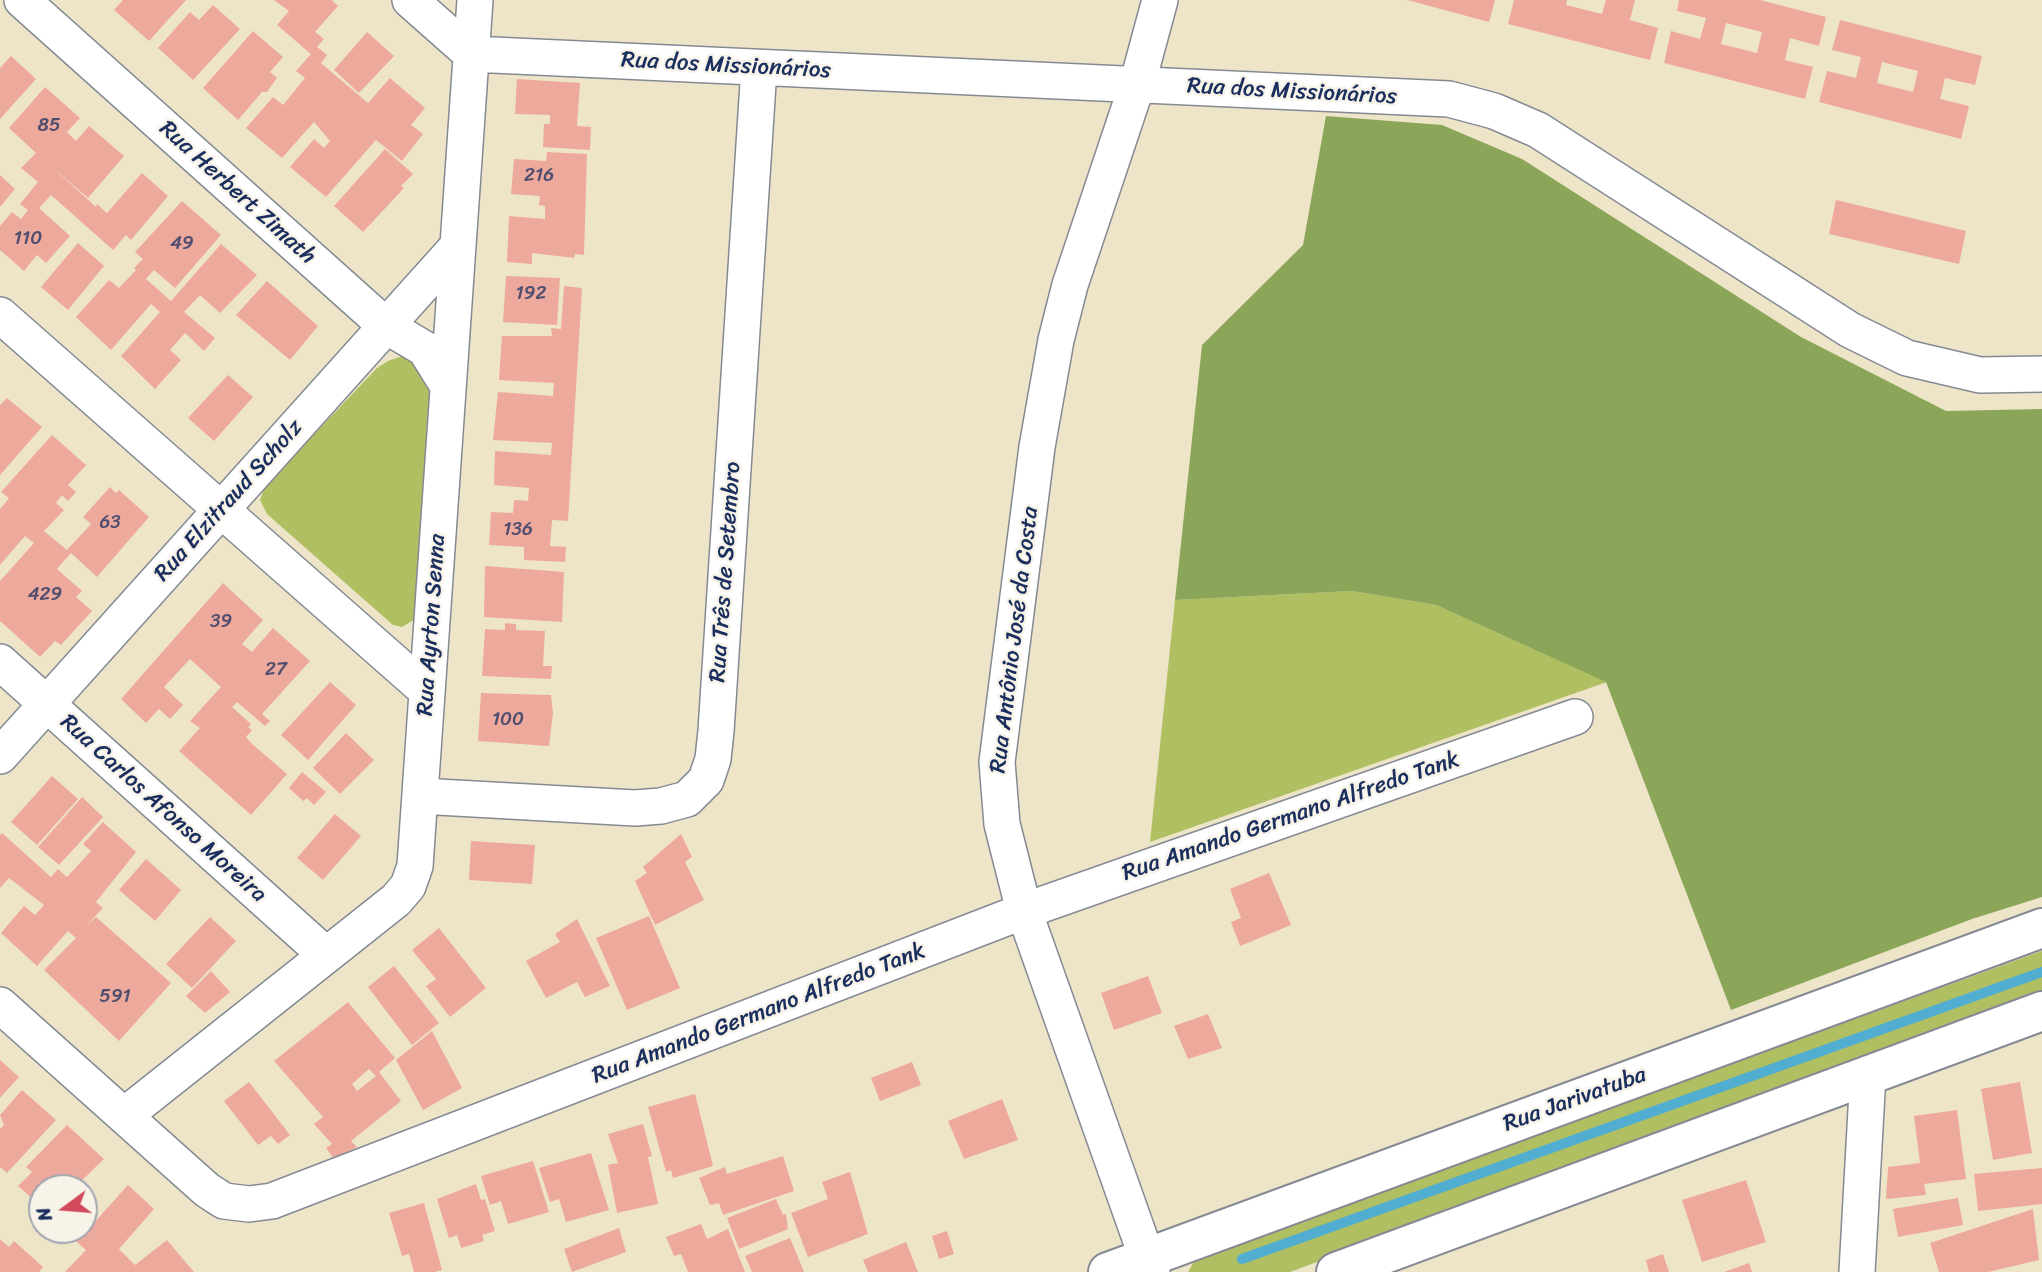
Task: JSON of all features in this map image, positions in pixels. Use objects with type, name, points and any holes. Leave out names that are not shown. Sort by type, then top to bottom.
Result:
[{"type":"street","name":"Rua Herbert Zimath","points":[[22,0],[386,326],[425,349],[448,386]]},
{"type":"street","points":[[410,0],[471,54]]},
{"type":"street","name":"Rua Ayrton Senna","points":[[125,1115],[396,901],[408,886],[415,866],[475,0]]},
{"type":"street","name":"Rua Antônio José da Costa","points":[[1149,1265],[1024,911],[1002,824],[997,762],[1046,386],[1070,285],[1137,85],[1160,0]]},
{"type":"street","name":"Rua dos Missionários","points":[[471,54],[1449,99],[1494,111],[1538,130],[1850,330],[1896,353],[1980,375],[2042,374]]},
{"type":"street","name":"Rua Três de Setembro","points":[[420,796],[635,808],[687,799],[706,780],[713,759],[717,717],[759,68]]},
{"type":"street","name":"Rua Elzitraud Scholz","points":[[0,756],[458,246]]},
{"type":"street","points":[[0,315],[427,691]]},
{"type":"street","name":"Rua Carlos Afonso Moreira","points":[[0,662],[326,955]]},
{"type":"street","name":"Rua Amando Germano Alfredo Tank","points":[[0,1005],[207,1190],[225,1200],[249,1204],[272,1201],[1024,911],[1574,716]]},
{"type":"street","name":"Rua Jarivatuba","points":[[1108,1272],[1149,1265],[2042,928]]},
{"type":"street","points":[[1336,1272],[2042,1011]]},
{"type":"street","points":[[1857,1272],[1868,1074]]},
{"type":"green space","points":[[1326,116],[1442,125],[1522,159],[1801,337],[1946,411],[2042,409],[2042,897],[1972,919],[1731,1010],[1606,682],[1436,605],[1352,591],[1175,600],[1202,345],[1303,245]]},
{"type":"green space","points":[[408,354],[433,384],[417,618],[402,627],[393,625],[267,514],[260,500],[265,486],[377,368]]},
{"type":"green space","points":[[1352,591],[1436,605],[1607,682],[1150,842],[1175,600]]},
{"type":"green space","points":[[2042,951],[2042,993],[1290,1272],[1188,1272],[1196,1258]]},
{"type":"building","points":[[123,0],[186,0],[149,41],[114,10]]},
{"type":"building","points":[[274,0],[332,0],[338,6],[315,32],[324,39],[317,47],[327,55],[321,63],[368,103],[390,78],[425,108],[411,125],[423,134],[402,161],[376,140],[326,197],[290,167],[314,139],[324,148],[330,141],[314,122],[282,158],[246,128],[273,97],[283,105],[305,78],[296,71],[311,54],[277,25],[289,11]]},
{"type":"building","points":[[1407,0],[1495,0],[1489,22]]},
{"type":"building","points":[[1514,0],[1567,0],[1566,5],[1602,14],[1606,0],[1635,0],[1630,20],[1658,28],[1650,60],[1508,24]]},
{"type":"building","points":[[1679,0],[1760,0],[1826,17],[1819,46],[1790,38],[1785,60],[1813,67],[1805,99],[1664,63],[1671,31],[1700,39],[1706,18],[1677,11]],"holes":[[[1726,23],[1762,32],[1757,53],[1721,44]]]},
{"type":"building","points":[[213,5],[240,29],[193,80],[158,48],[190,12],[199,20]]},
{"type":"building","points":[[1840,20],[1982,56],[1975,85],[1945,78],[1940,99],[1969,106],[1961,139],[1819,102],[1827,71],[1856,78],[1861,57],[1832,50]],"holes":[[[1882,62],[1918,71],[1913,92],[1877,83]]]},
{"type":"building","points":[[253,31],[283,57],[270,72],[277,78],[267,92],[262,92],[238,120],[203,88]]},
{"type":"building","points":[[367,32],[394,56],[359,93],[334,70]]},
{"type":"building","points":[[11,56],[36,79],[0,119],[0,68]]},
{"type":"building","points":[[517,79],[580,83],[577,126],[591,127],[590,150],[543,147],[544,124],[550,124],[550,115],[515,114]]},
{"type":"building","points":[[45,87],[80,118],[67,132],[76,141],[89,126],[124,156],[88,198],[52,167],[96,207],[97,204],[107,213],[142,173],[168,196],[131,240],[126,235],[113,250],[51,195],[39,208],[70,236],[46,263],[37,255],[24,271],[0,250],[0,226],[12,212],[21,219],[28,210],[20,204],[38,182],[21,168],[36,153],[9,128]]},
{"type":"building","points":[[385,149],[413,174],[401,186],[404,188],[363,232],[334,206]]},
{"type":"building","points":[[547,152],[587,154],[584,255],[575,254],[574,258],[532,253],[532,264],[507,262],[509,216],[545,219],[545,206],[539,205],[540,196],[511,194],[514,159],[546,161]]},
{"type":"building","points":[[0,175],[15,189],[0,207]]},
{"type":"building","points":[[1836,200],[1966,231],[1959,264],[1829,234]]},
{"type":"building","points":[[182,201],[221,235],[175,288],[154,270],[146,279],[171,301],[221,244],[257,275],[220,313],[200,295],[184,312],[215,338],[204,351],[185,333],[170,350],[181,360],[155,389],[121,356],[160,312],[151,304],[111,350],[76,317],[109,280],[119,288],[136,270],[134,268],[143,259],[135,252]]},
{"type":"building","points":[[78,243],[104,266],[68,310],[41,287]]},
{"type":"building","points":[[506,276],[560,278],[557,325],[503,322]]},
{"type":"building","points":[[267,281],[318,326],[290,360],[236,315]]},
{"type":"building","points":[[564,286],[582,288],[568,521],[552,520],[550,546],[566,547],[565,562],[524,560],[524,547],[489,545],[491,512],[513,513],[514,500],[528,501],[529,488],[494,485],[495,451],[551,455],[552,443],[493,440],[498,392],[553,396],[554,383],[499,380],[502,336],[552,336],[551,328],[561,329]]},
{"type":"building","points":[[228,375],[253,397],[214,441],[188,418]]},
{"type":"building","points":[[7,398],[42,427],[0,475],[0,405]]},
{"type":"building","points":[[52,435],[86,465],[68,485],[76,492],[68,501],[62,495],[56,503],[64,510],[44,531],[67,550],[91,524],[83,517],[110,487],[116,493],[119,490],[149,517],[97,577],[71,553],[57,569],[82,591],[76,597],[92,611],[61,645],[55,641],[40,657],[0,621],[0,581],[34,543],[25,536],[0,565],[0,509],[9,498],[1,492]]},
{"type":"building","points":[[485,566],[564,572],[562,622],[484,617]]},
{"type":"building","points":[[223,583],[263,620],[242,644],[252,652],[273,628],[310,661],[262,714],[270,721],[265,726],[237,702],[232,707],[251,724],[248,727],[252,730],[246,737],[287,774],[251,815],[179,751],[200,728],[190,721],[221,687],[190,659],[164,687],[183,705],[170,719],[159,709],[146,723],[121,699]]},
{"type":"building","points":[[505,623],[516,624],[516,630],[545,631],[543,666],[552,666],[551,679],[482,676],[485,629],[505,630]]},
{"type":"building","points":[[330,682],[356,705],[308,760],[281,735]]},
{"type":"building","points":[[481,693],[551,695],[553,713],[549,746],[478,741]]},
{"type":"building","points":[[346,733],[374,760],[340,794],[313,768]]},
{"type":"building","points":[[302,772],[326,792],[314,805],[307,798],[303,801],[289,788]]},
{"type":"building","points":[[52,776],[78,799],[37,845],[11,822]]},
{"type":"building","points":[[82,797],[103,817],[59,865],[38,847]]},
{"type":"building","points":[[335,814],[361,836],[323,880],[297,858]]},
{"type":"building","points":[[103,822],[136,852],[96,902],[103,908],[85,927],[96,917],[171,983],[119,1041],[44,970],[76,938],[68,931],[37,966],[1,933],[24,906],[35,915],[44,905],[9,878],[0,888],[0,835],[2,833],[51,877],[58,869],[67,877],[91,851],[83,844]]},
{"type":"building","points":[[681,834],[692,857],[685,862],[704,900],[655,925],[635,881],[647,873],[643,867]]},
{"type":"building","points":[[471,841],[535,845],[532,884],[469,880]]},
{"type":"building","points":[[146,859],[181,890],[155,921],[119,890]]},
{"type":"building","points":[[1269,873],[1291,925],[1240,946],[1231,922],[1241,918],[1230,889]]},
{"type":"building","points":[[649,916],[680,988],[627,1010],[596,938]]},
{"type":"building","points":[[210,917],[236,941],[192,988],[166,964]]},
{"type":"building","points":[[577,919],[610,986],[585,997],[577,982],[546,998],[526,961],[560,942],[555,934]]},
{"type":"building","points":[[439,928],[486,988],[450,1017],[426,986],[436,979],[412,950]]},
{"type":"building","points":[[394,966],[439,1023],[412,1045],[368,987]]},
{"type":"building","points":[[211,971],[230,992],[205,1013],[186,996]]},
{"type":"building","points":[[1148,976],[1162,1013],[1114,1030],[1101,993]]},
{"type":"building","points":[[348,1002],[395,1058],[379,1072],[401,1101],[351,1141],[357,1147],[334,1159],[326,1148],[332,1144],[314,1124],[323,1117],[274,1061]],"holes":[[[369,1069],[376,1076],[357,1091],[352,1084]]]},
{"type":"building","points":[[1208,1014],[1222,1048],[1188,1059],[1174,1026]]},
{"type":"building","points":[[432,1031],[462,1088],[423,1110],[396,1060]]},
{"type":"building","points":[[0,1060],[19,1077],[0,1098]]},
{"type":"building","points":[[912,1062],[921,1085],[880,1101],[871,1078]]},
{"type":"building","points":[[249,1082],[290,1135],[278,1144],[271,1136],[258,1145],[224,1101]]},
{"type":"building","points":[[2020,1082],[2032,1153],[1993,1160],[1981,1089]]},
{"type":"building","points":[[22,1090],[56,1120],[7,1173],[0,1167],[0,1129],[4,1125],[0,1115]]},
{"type":"building","points":[[695,1094],[713,1166],[673,1178],[671,1170],[666,1172],[648,1107]]},
{"type":"building","points":[[1002,1099],[1018,1140],[964,1159],[948,1121]]},
{"type":"building","points":[[1957,1110],[1966,1179],[1924,1184],[1926,1195],[1886,1199],[1888,1167],[1920,1163],[1914,1116]]},
{"type":"building","points":[[643,1124],[652,1156],[648,1157],[658,1204],[617,1213],[608,1165],[618,1163],[608,1134]]},
{"type":"building","points":[[67,1125],[104,1159],[88,1174],[30,1174],[32,1172],[26,1167]]},
{"type":"building","points":[[591,1153],[609,1210],[566,1222],[559,1199],[550,1202],[539,1168]]},
{"type":"building","points":[[783,1156],[794,1191],[723,1215],[719,1203],[710,1205],[699,1178],[725,1167],[727,1174]]},
{"type":"building","points":[[533,1161],[549,1212],[508,1224],[501,1201],[490,1205],[481,1176]]},
{"type":"building","points":[[2042,1168],[2042,1204],[1978,1211],[1974,1174]]},
{"type":"building","points":[[850,1172],[868,1234],[808,1257],[791,1213],[828,1199],[822,1182]]},
{"type":"building","points":[[28,1176],[28,1195],[18,1186]]},
{"type":"building","points":[[1746,1180],[1766,1242],[1702,1262],[1682,1200]]},
{"type":"building","points":[[476,1184],[481,1200],[485,1199],[495,1231],[482,1235],[484,1241],[461,1248],[457,1235],[449,1238],[437,1199]]},
{"type":"building","points":[[128,1185],[154,1209],[119,1249],[135,1265],[167,1240],[194,1272],[65,1272],[86,1250],[79,1244],[98,1244],[98,1218]]},
{"type":"building","points":[[1958,1198],[1963,1225],[1898,1237],[1893,1209]]},
{"type":"building","points":[[776,1199],[783,1215],[786,1214],[788,1229],[739,1249],[727,1218]]},
{"type":"building","points":[[424,1203],[442,1270],[435,1272],[414,1272],[409,1254],[402,1256],[389,1213]]},
{"type":"building","points":[[2033,1209],[2039,1260],[1988,1272],[1939,1272],[1930,1243]]},
{"type":"building","points":[[701,1224],[707,1239],[728,1229],[745,1272],[688,1272],[681,1254],[674,1256],[666,1237]]},
{"type":"building","points":[[619,1228],[626,1252],[572,1272],[564,1249]]},
{"type":"building","points":[[947,1231],[954,1254],[939,1259],[932,1236]]},
{"type":"building","points":[[790,1238],[804,1272],[752,1272],[745,1256]]},
{"type":"building","points":[[0,1239],[9,1247],[14,1241],[43,1267],[39,1272],[0,1272]]},
{"type":"building","points":[[906,1242],[918,1272],[868,1272],[863,1260]]},
{"type":"building","points":[[1663,1254],[1669,1272],[1649,1272],[1646,1260]]},
{"type":"building","points":[[1749,1263],[1752,1272],[1724,1272]]},
{"type":"waterway","points":[[1242,1259],[2042,972]]}]
